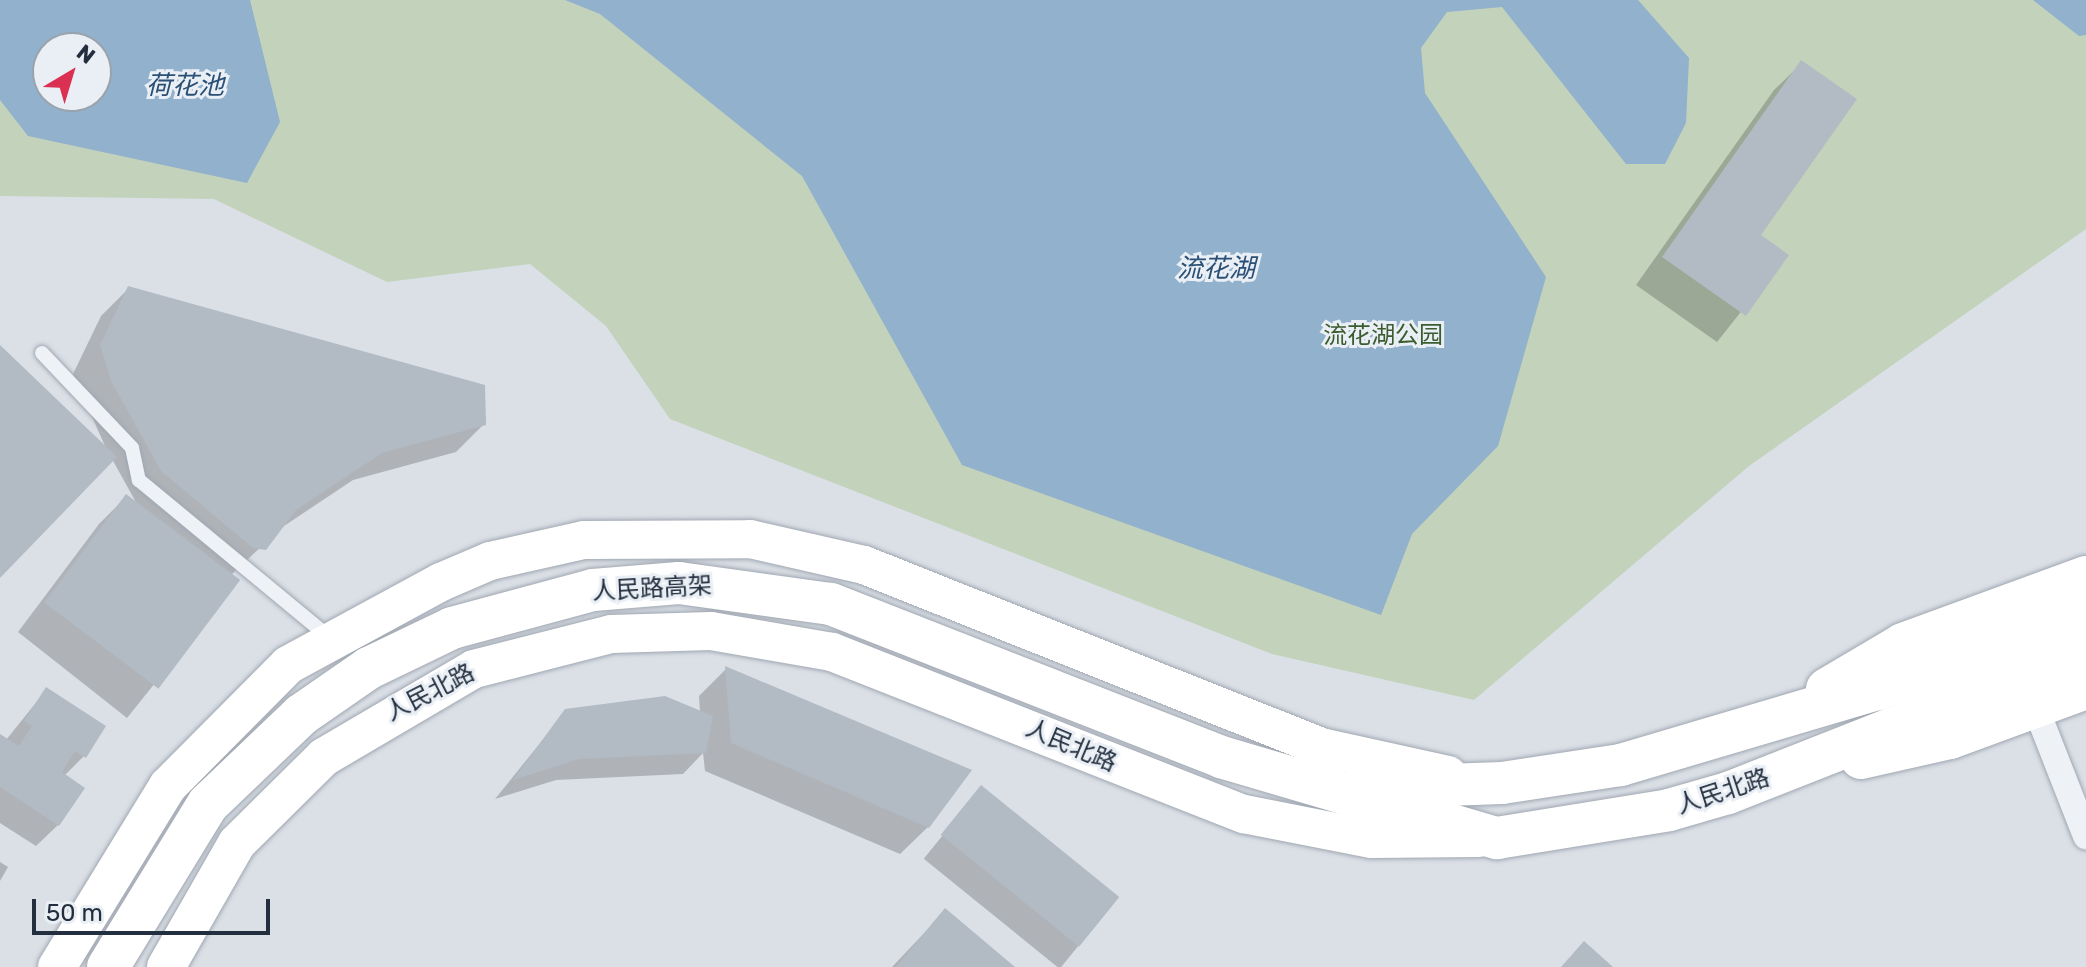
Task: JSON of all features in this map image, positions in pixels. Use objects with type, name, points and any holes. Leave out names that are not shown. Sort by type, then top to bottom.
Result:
[{"type":"main road","points":[[57,967],[140,826],[195,753],[329,637],[441,582],[531,549],[648,534],[750,539],[936,589],[1325,748],[1502,783]]},
{"type":"main road","points":[[1787,716],[1903,644],[2086,577]]},
{"type":"main road","name":"人民路高架","points":[[108,967],[181,839],[239,770],[369,668],[501,609],[635,585],[729,586],[831,604],[973,655],[1316,789],[1497,838]]},
{"type":"main road","points":[[1316,789],[1502,783],[1621,765],[1787,716],[2086,613]]},
{"type":"main road","name":"人民北路","points":[[166,967],[237,843],[324,757],[474,669],[611,634],[711,631],[832,652],[1244,814],[1372,839],[1497,838],[1669,810],[1800,767],[2086,652]]},
{"type":"main road","points":[[1800,767],[1901,751],[2086,688]]},
{"type":"street","points":[[2035,706],[2086,836]]},
{"type":"lane","points":[[42,353],[132,448],[139,480],[329,637]]},
{"type":"green space","name":"流花湖公园","points":[[0,0],[2086,0],[2086,229],[1749,466],[1474,700],[1272,654],[670,419],[606,326],[530,264],[387,282],[214,199],[0,196]]},
{"type":"water","name":"荷花池","points":[[0,0],[250,0],[280,122],[247,183],[28,136],[0,100]]},
{"type":"water","name":"流花湖","points":[[565,0],[1638,0],[1689,58],[1686,123],[1665,164],[1626,164],[1502,7],[1447,12],[1421,48],[1425,93],[1546,277],[1498,446],[1412,534],[1381,615],[962,465],[802,176],[600,14]]},
{"type":"water","points":[[2033,0],[2086,0],[2086,35],[2079,36]]},
{"type":"building","points":[[1801,60],[1857,99],[1761,235],[1789,255],[1746,316],[1662,257]]},
{"type":"building","points":[[128,286],[485,385],[486,425],[382,453],[296,510],[266,550],[253,548],[161,471],[111,381],[100,345]]},
{"type":"building","points":[[0,345],[117,457],[0,578]]},
{"type":"building","points":[[126,494],[240,580],[158,689],[44,603]]},
{"type":"building","points":[[725,666],[972,770],[929,828],[731,743]]},
{"type":"building","points":[[46,687],[106,726],[86,758],[75,751],[62,772],[85,788],[59,826],[0,787],[0,734],[19,746],[32,726],[24,721]]},
{"type":"building","points":[[665,696],[713,716],[706,753],[579,759],[513,780],[565,709]]},
{"type":"building","points":[[981,785],[1119,897],[1079,947],[941,835]]},
{"type":"building","points":[[945,908],[1015,967],[896,967]]},
{"type":"building","points":[[1584,941],[1613,967],[1561,967]]}]
